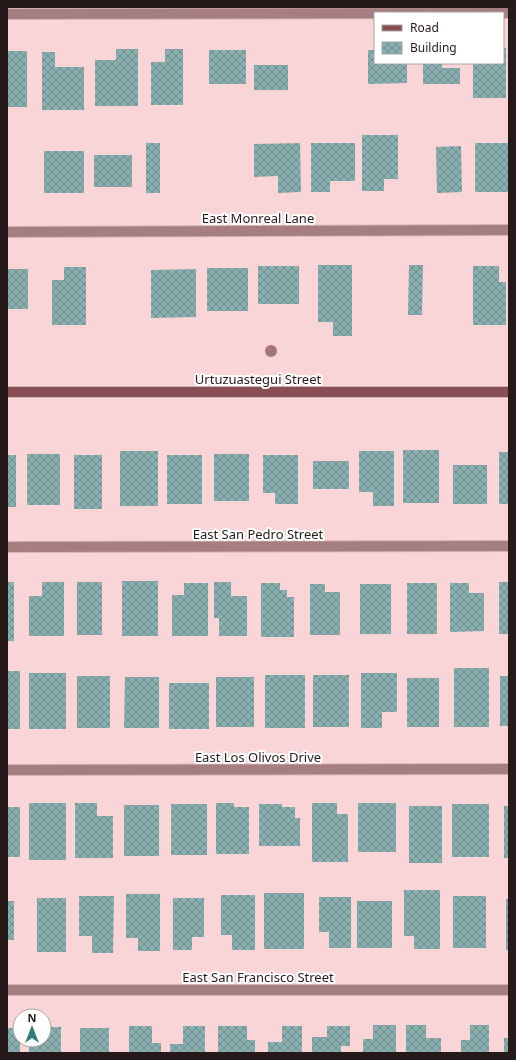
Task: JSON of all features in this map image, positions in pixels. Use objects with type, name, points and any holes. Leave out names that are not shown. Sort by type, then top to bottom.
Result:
[{"type":"main road","name":"Urtuzuastegui Street","points":[[7,392],[509,392]]},
{"type":"street","points":[[7,14],[374,13]]},
{"type":"street","name":"East Monreal Lane","points":[[7,232],[509,230]]},
{"type":"street","name":"East San Pedro Street","points":[[7,547],[509,546]]},
{"type":"street","name":"East Los Olivos Drive","points":[[7,770],[509,769]]},
{"type":"street","name":"East San Francisco Street","points":[[7,990],[509,990]]},
{"type":"building","points":[[504,48],[506,48],[506,98],[473,98],[473,64],[504,64]]},
{"type":"building","points":[[116,49],[138,49],[138,106],[95,106],[95,60],[116,60]]},
{"type":"building","points":[[165,49],[183,49],[183,105],[151,105],[151,62],[165,62]]},
{"type":"building","points":[[209,50],[246,50],[246,84],[209,84]]},
{"type":"building","points":[[368,50],[374,50],[374,64],[407,64],[407,83],[368,84]]},
{"type":"building","points":[[7,51],[27,51],[27,107],[7,107]]},
{"type":"building","points":[[42,52],[55,52],[55,67],[84,67],[84,110],[42,110]]},
{"type":"building","points":[[423,64],[442,64],[442,68],[460,68],[460,84],[423,84]]},
{"type":"building","points":[[254,65],[288,65],[288,90],[254,90]]},
{"type":"building","points":[[362,135],[398,135],[398,179],[384,179],[384,191],[362,191]]},
{"type":"building","points":[[146,143],[160,143],[160,193],[146,193]]},
{"type":"building","points":[[300,143],[301,192],[278,193],[278,176],[254,177],[254,144]]},
{"type":"building","points":[[311,143],[355,143],[355,181],[330,181],[330,192],[311,192]]},
{"type":"building","points":[[475,143],[508,143],[508,192],[475,192]]},
{"type":"building","points":[[461,146],[462,192],[437,193],[436,147]]},
{"type":"building","points":[[44,151],[84,151],[84,193],[44,193]]},
{"type":"building","points":[[94,155],[132,155],[132,187],[94,187]]},
{"type":"building","points":[[318,265],[352,265],[352,336],[333,336],[333,322],[318,322]]},
{"type":"building","points":[[409,265],[423,265],[422,315],[408,315]]},
{"type":"building","points":[[258,266],[299,266],[299,304],[258,304]]},
{"type":"building","points":[[473,266],[499,266],[499,282],[506,282],[506,325],[473,325]]},
{"type":"building","points":[[64,267],[86,267],[86,325],[52,325],[52,280],[64,280]]},
{"type":"building","points":[[207,268],[248,268],[248,311],[207,311]]},
{"type":"building","points":[[7,269],[28,269],[28,309],[7,309]]},
{"type":"building","points":[[196,269],[196,317],[151,318],[151,270]]},
{"type":"building","points":[[403,450],[439,450],[439,503],[403,503]]},
{"type":"building","points":[[120,451],[158,451],[158,506],[120,506]]},
{"type":"building","points":[[359,451],[394,451],[394,506],[373,506],[373,492],[359,492]]},
{"type":"building","points":[[499,452],[509,452],[509,504],[499,504]]},
{"type":"building","points":[[27,454],[60,454],[60,505],[27,505]]},
{"type":"building","points":[[214,454],[249,454],[249,501],[214,501]]},
{"type":"building","points":[[7,455],[16,455],[16,507],[7,507]]},
{"type":"building","points":[[74,455],[102,455],[102,509],[74,509]]},
{"type":"building","points":[[167,455],[202,455],[202,504],[167,504]]},
{"type":"building","points":[[263,455],[298,455],[298,504],[275,504],[275,493],[263,493]]},
{"type":"building","points":[[313,461],[349,461],[349,489],[313,489]]},
{"type":"building","points":[[453,465],[487,465],[487,504],[453,504]]},
{"type":"building","points":[[122,581],[158,581],[158,636],[122,636]]},
{"type":"building","points":[[7,582],[14,582],[14,641],[7,641]]},
{"type":"building","points":[[42,582],[64,582],[64,636],[29,636],[29,596],[42,596]]},
{"type":"building","points":[[77,582],[102,582],[102,635],[77,635]]},
{"type":"building","points":[[214,582],[231,582],[231,596],[247,596],[247,636],[219,636],[219,618],[214,618]]},
{"type":"building","points":[[499,582],[509,582],[509,634],[499,634]]},
{"type":"building","points":[[184,583],[208,583],[208,636],[172,636],[172,595],[184,595]]},
{"type":"building","points":[[261,583],[280,583],[280,590],[287,590],[287,597],[294,597],[294,637],[261,637]]},
{"type":"building","points":[[407,583],[437,583],[437,634],[407,634]]},
{"type":"building","points":[[450,583],[469,583],[469,593],[484,593],[484,631],[450,632]]},
{"type":"building","points":[[310,584],[325,584],[325,592],[340,592],[340,635],[310,635]]},
{"type":"building","points":[[360,584],[391,584],[391,634],[360,634]]},
{"type":"building","points":[[454,668],[489,668],[489,727],[454,727]]},
{"type":"building","points":[[7,671],[20,671],[20,729],[7,729]]},
{"type":"building","points":[[29,673],[66,673],[66,729],[29,729]]},
{"type":"building","points":[[361,673],[397,673],[397,712],[382,712],[382,728],[361,728]]},
{"type":"building","points":[[265,675],[305,675],[305,728],[265,728]]},
{"type":"building","points":[[313,675],[349,675],[349,727],[313,727]]},
{"type":"building","points":[[77,676],[110,676],[110,728],[77,728]]},
{"type":"building","points":[[500,676],[509,676],[509,726],[500,726]]},
{"type":"building","points":[[125,677],[159,677],[159,728],[124,728]]},
{"type":"building","points":[[216,677],[254,677],[254,727],[216,727]]},
{"type":"building","points":[[407,678],[439,678],[439,727],[407,727]]},
{"type":"building","points":[[169,683],[209,683],[209,729],[169,729]]},
{"type":"building","points":[[29,803],[66,803],[66,860],[29,860]]},
{"type":"building","points":[[75,803],[97,803],[97,816],[113,816],[113,858],[75,858]]},
{"type":"building","points":[[216,803],[234,803],[234,807],[249,807],[249,854],[216,854]]},
{"type":"building","points":[[312,803],[337,803],[337,814],[348,814],[348,862],[312,862]]},
{"type":"building","points":[[358,803],[396,803],[396,852],[358,852]]},
{"type":"building","points":[[171,804],[207,804],[207,855],[171,855]]},
{"type":"building","points":[[259,804],[282,804],[282,807],[295,807],[295,818],[300,818],[300,846],[259,846]]},
{"type":"building","points":[[452,804],[489,804],[489,857],[452,857]]},
{"type":"building","points":[[124,805],[159,805],[159,856],[124,856]]},
{"type":"building","points":[[409,806],[442,806],[442,863],[409,863]]},
{"type":"building","points":[[504,806],[509,806],[509,858],[504,858]]},
{"type":"building","points":[[7,807],[20,807],[20,857],[7,857]]},
{"type":"building","points":[[404,890],[440,890],[440,949],[414,949],[414,936],[404,936]]},
{"type":"building","points":[[264,893],[304,893],[304,949],[264,949]]},
{"type":"building","points":[[126,894],[160,894],[160,951],[138,951],[138,938],[126,938]]},
{"type":"building","points":[[221,895],[255,895],[255,950],[232,950],[232,935],[221,935]]},
{"type":"building","points":[[79,896],[114,896],[113,953],[92,953],[92,936],[79,936]]},
{"type":"building","points":[[453,896],[486,896],[486,948],[453,948]]},
{"type":"building","points":[[319,897],[351,897],[351,948],[329,948],[329,932],[319,932]]},
{"type":"building","points":[[37,898],[66,898],[66,952],[37,952]]},
{"type":"building","points":[[173,898],[204,898],[204,937],[192,937],[192,950],[173,950]]},
{"type":"building","points":[[506,899],[509,899],[509,950],[506,950]]},
{"type":"building","points":[[7,901],[14,901],[14,940],[7,940]]},
{"type":"building","points":[[357,901],[392,901],[392,948],[357,948]]},
{"type":"building","points":[[373,1025],[396,1025],[396,1053],[363,1053],[363,1039],[373,1039]]},
{"type":"building","points":[[406,1025],[426,1025],[426,1038],[441,1038],[441,1053],[406,1053]]},
{"type":"building","points":[[470,1025],[489,1025],[489,1053],[461,1053],[461,1040],[470,1040]]},
{"type":"building","points":[[129,1026],[152,1026],[152,1043],[161,1043],[161,1053],[129,1053]]},
{"type":"building","points":[[183,1026],[205,1026],[205,1053],[170,1053],[170,1044],[183,1044]]},
{"type":"building","points":[[218,1026],[247,1026],[247,1040],[255,1040],[255,1053],[218,1053]]},
{"type":"building","points":[[282,1026],[302,1026],[302,1053],[268,1053],[268,1042],[282,1042]]},
{"type":"building","points":[[327,1026],[350,1026],[350,1046],[341,1046],[341,1053],[312,1053],[312,1037],[327,1037]]},
{"type":"building","points":[[52,1027],[61,1027],[61,1053],[29,1053],[29,1048],[52,1048]]},
{"type":"building","points":[[7,1028],[12,1028],[12,1048],[20,1048],[20,1053],[7,1053]]},
{"type":"building","points":[[80,1028],[109,1028],[109,1053],[80,1053]]},
{"type":"building","points":[[504,1038],[509,1038],[509,1053],[504,1053]]}]
